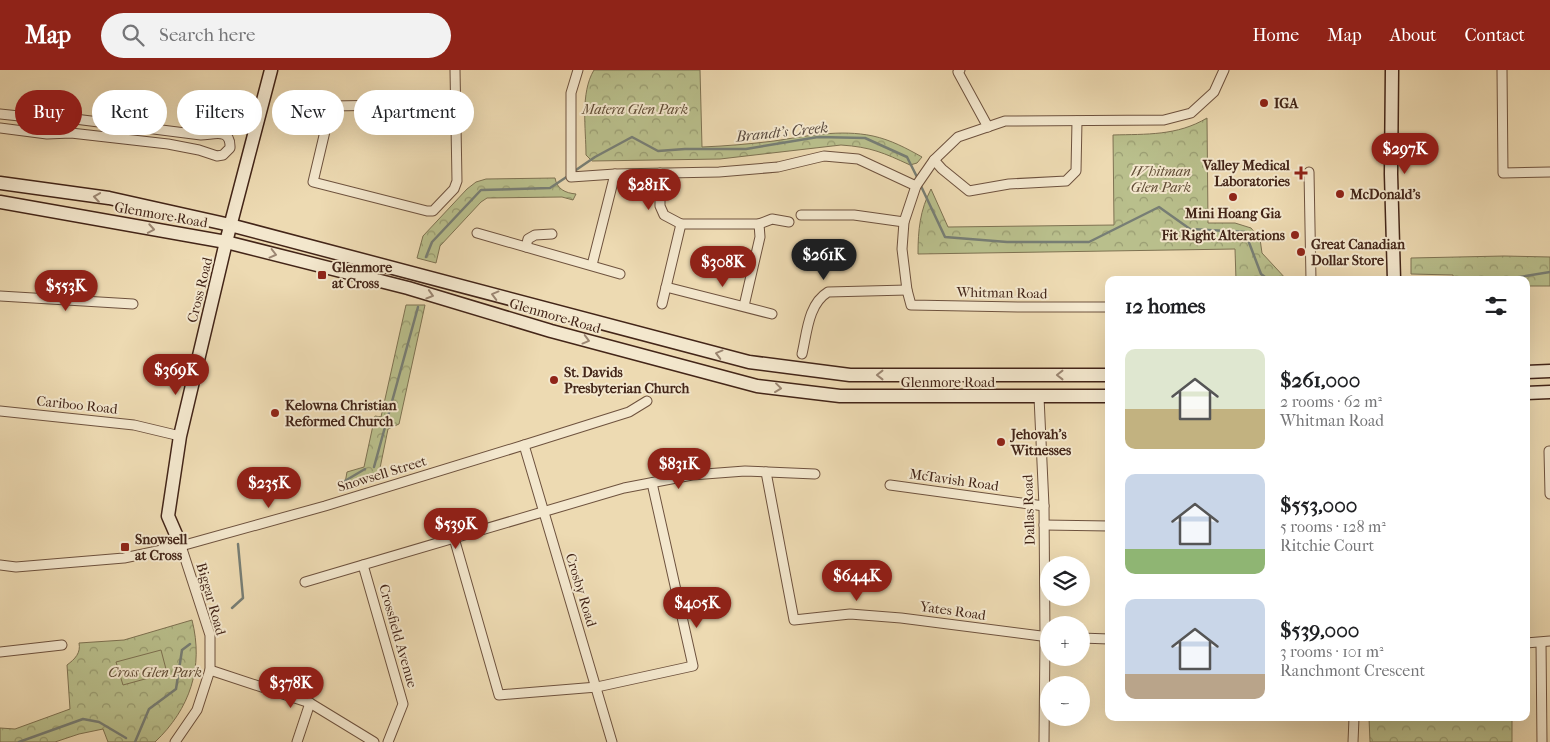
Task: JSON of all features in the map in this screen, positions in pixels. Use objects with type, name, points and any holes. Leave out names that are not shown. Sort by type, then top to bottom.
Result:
[{"type":"main road","name":"Cross Road","points":[[181,546],[168,516],[180,436],[230,225],[271,70]]},
{"type":"main road","points":[[1392,70],[1391,174],[1394,276]]},
{"type":"main road","name":"Glenmore Road","points":[[0,183],[109,198],[230,225],[749,362],[850,375],[1105,375]]},
{"type":"main road","name":"Glenmore Road","points":[[0,202],[226,242],[408,288],[551,331],[757,386],[840,396],[1105,396]]},
{"type":"main road","points":[[1530,372],[1550,371]]},
{"type":"main road","points":[[1530,393],[1550,392]]},
{"type":"street","points":[[455,70],[455,90]]},
{"type":"street","points":[[578,70],[571,93],[571,176],[719,172],[778,167],[824,156],[858,159],[916,186]]},
{"type":"street","points":[[960,70],[958,72],[988,127]]},
{"type":"street","points":[[802,354],[813,308],[820,297],[828,292],[907,290],[902,250],[904,222],[916,186],[934,160],[958,137],[1005,121],[1164,120],[1192,112],[1214,92],[1224,70]]},
{"type":"street","points":[[1502,70],[1503,173],[1550,172]]},
{"type":"street","points":[[455,104],[457,181],[454,189],[433,211],[426,211],[313,182],[331,106],[455,104]]},
{"type":"street","points":[[0,114],[15,116]]},
{"type":"street","points":[[82,120],[177,131]]},
{"type":"street","points":[[934,160],[969,191],[1008,184],[1066,181],[1076,171],[1077,121]]},
{"type":"street","points":[[0,128],[15,130]]},
{"type":"street","points":[[82,134],[168,144],[217,156],[223,155],[230,148],[228,138],[225,135]]},
{"type":"street","points":[[208,153],[205,146],[206,140],[210,135]]},
{"type":"street","points":[[1309,172],[1311,276]]},
{"type":"street","points":[[660,173],[660,206],[664,215],[681,224],[759,224],[772,219],[789,222]]},
{"type":"street","points":[[592,266],[615,174]]},
{"type":"street","points":[[801,215],[854,215],[904,222]]},
{"type":"street","points":[[662,304],[681,224]]},
{"type":"street","points":[[744,306],[760,236],[759,224]]},
{"type":"street","points":[[478,233],[620,274]]},
{"type":"street","points":[[526,247],[528,239],[535,235],[552,234]]},
{"type":"street","points":[[666,287],[772,314]]},
{"type":"street","name":"Whitman Road","points":[[907,290],[911,305],[1105,307]]},
{"type":"street","points":[[0,296],[133,304]]},
{"type":"street","name":"Dallas Road","points":[[1039,397],[1046,616]]},
{"type":"street","name":"Snowsell Street","points":[[0,565],[16,567],[124,558],[181,546],[325,506],[524,445],[629,412],[648,401]]},
{"type":"street","name":"Cariboo Road","points":[[0,411],[134,425],[180,436]]},
{"type":"street","name":"Crosby Road","points":[[524,445],[612,742]]},
{"type":"street","points":[[1550,451],[1550,494]]},
{"type":"street","points":[[305,582],[624,488],[692,475],[745,471],[815,474]]},
{"type":"street","name":"Yates Road","points":[[766,472],[794,620],[850,614],[901,618],[1040,636]]},
{"type":"street","points":[[454,538],[499,695],[597,688],[693,666],[652,483]]},
{"type":"street","name":"McTavish Road","points":[[890,486],[1044,506]]},
{"type":"street","points":[[1044,525],[1105,526]]},
{"type":"street","name":"Biggar Road","points":[[175,742],[197,710],[210,670],[210,635],[181,546]]},
{"type":"street","name":"Crossfield Avenue","points":[[363,565],[403,704],[388,742]]},
{"type":"street","points":[[1090,638],[1105,639]]},
{"type":"street","points":[[1530,643],[1546,642],[1546,693],[1542,742]]},
{"type":"street","points":[[0,652],[62,645]]},
{"type":"street","name":"Dallas Road","points":[[1044,742],[1046,666]]},
{"type":"street","points":[[210,670],[310,703],[374,742]]},
{"type":"street","points":[[297,742],[310,703]]},
{"type":"street","points":[[1353,742],[1354,721]]},
{"type":"green space","name":"Matera Glen Park","points":[[594,70],[700,70],[702,147],[848,133],[873,136],[886,140],[922,157],[917,163],[910,165],[877,151],[841,145],[720,159],[592,161],[586,155],[585,100]]},
{"type":"green space","name":"Whitman Glen Park","points":[[1207,118],[1208,223],[1235,223],[1251,228],[1260,239],[1262,253],[1283,276],[1236,276],[1235,249],[918,254],[920,220],[931,189],[948,227],[1114,225],[1113,135],[1161,133],[1196,124]]},
{"type":"green space","points":[[555,178],[562,190],[576,194],[573,200],[562,197],[487,198],[440,246],[436,263],[417,258],[423,236],[467,189],[476,182],[486,179]]},
{"type":"green space","points":[[1550,257],[1550,286],[1530,286],[1530,276],[1411,274],[1411,258]]},
{"type":"green space","points":[[406,305],[425,305],[399,424],[388,429],[379,473],[345,483],[347,472],[364,467],[375,416],[381,417]]},
{"type":"green space","name":"Cross Glen Park","points":[[192,620],[196,654],[195,671],[191,686],[177,716],[155,742],[108,742],[103,729],[55,742],[0,742],[0,728],[15,729],[70,709],[67,665],[77,656],[79,643],[124,640]]},
{"type":"green space","points":[[161,650],[167,673],[123,685],[116,662]]},
{"type":"green space","points":[[1369,721],[1512,721],[1512,742],[1370,742]]},
{"type":"waterway","name":"Brandt's Creek","points":[[573,172],[595,157],[632,137],[658,151],[746,149],[818,137],[865,138],[907,157],[918,179]]},
{"type":"waterway","name":"Brandt's Creek","points":[[426,257],[432,242],[481,190],[550,188],[568,176]]},
{"type":"waterway","name":"Brandt's Creek","points":[[920,184],[945,237],[1007,242],[1089,242],[1159,207],[1190,229],[1245,232],[1261,274],[1264,276]]},
{"type":"waterway","name":"Brandt's Creek","points":[[1525,276],[1550,272]]},
{"type":"waterway","name":"Brandt's Creek","points":[[374,467],[418,307]]},
{"type":"waterway","name":"Brandt's Creek","points":[[343,482],[365,469]]},
{"type":"waterway","name":"Brandt's Creek","points":[[232,608],[243,598],[238,544]]},
{"type":"waterway","name":"Brandt's Creek","points":[[135,742],[149,709],[176,689],[182,650],[190,644]]},
{"type":"waterway","name":"Brandt's Creek","points":[[19,742],[83,719],[99,722],[126,738]]},
{"type":"place","name":"IGA","points":[[1264,103]]},
{"type":"place","name":"Valley Medical Laboratories","points":[[1301,173]]},
{"type":"place","name":"McDonald's","points":[[1340,194]]},
{"type":"place","name":"Mini Hoang Gia","points":[[1233,197]]},
{"type":"place","name":"Fit Right Alterations","points":[[1295,235]]},
{"type":"place","name":"Great Canadian Dollar Store","points":[[1301,252]]},
{"type":"place","name":"Glenmore at Cross","points":[[322,275]]},
{"type":"place","name":"St. Davids Presbyterian Church","points":[[554,380]]},
{"type":"place","name":"Kelowna Christian Reformed Church","points":[[275,413]]},
{"type":"place","name":"Jehovah's Witnesses","points":[[1001,442]]},
{"type":"place","name":"Snowsell at Cross","points":[[125,547]]}]
